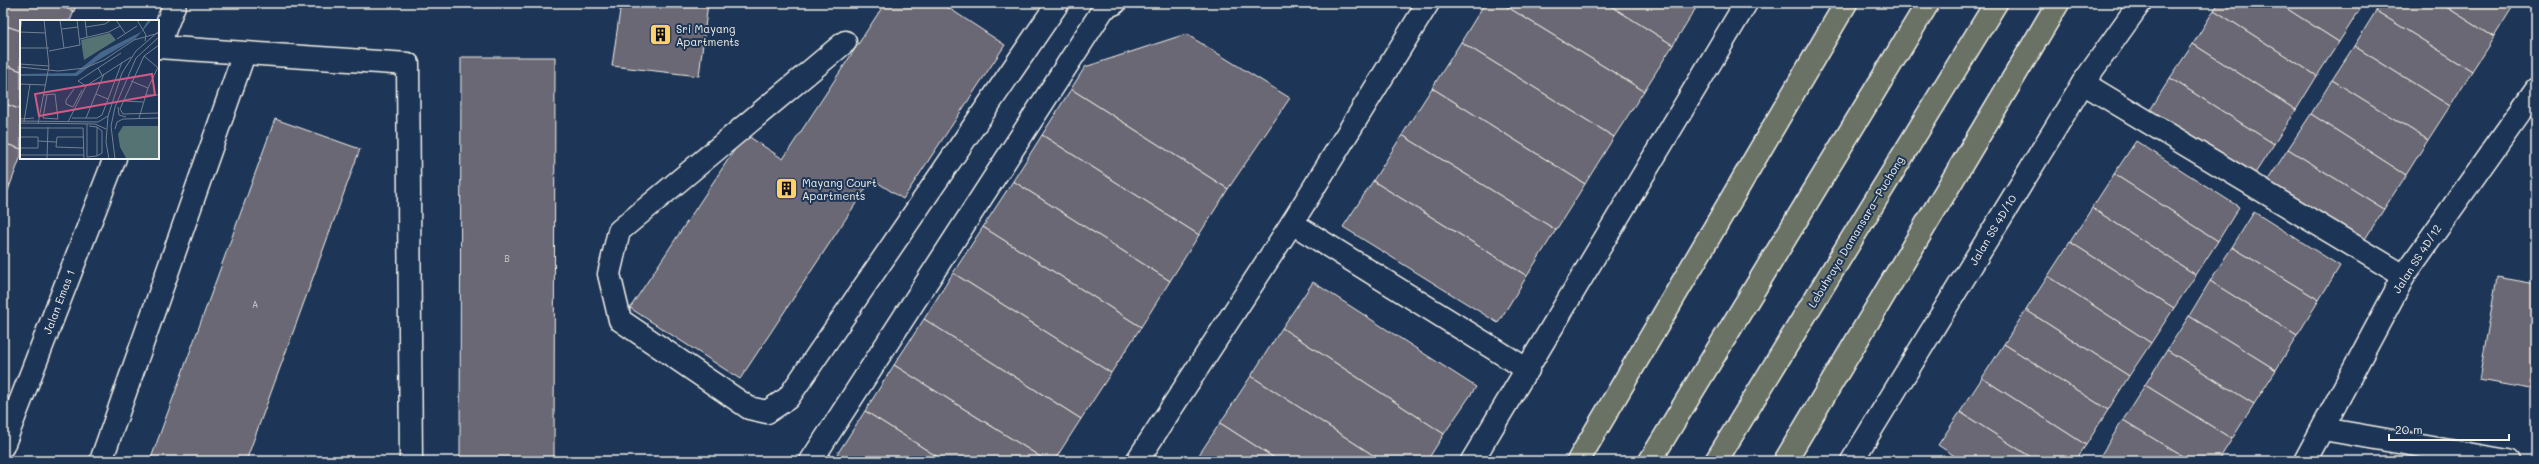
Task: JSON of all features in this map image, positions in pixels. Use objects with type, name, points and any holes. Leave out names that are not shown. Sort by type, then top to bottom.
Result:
[{"type":"highway","points":[[1578,461],[1846,3]]},
{"type":"highway","name":"Lebuhraya Damansara–Puchong","points":[[1716,461],[1996,3]]},
{"type":"highway","points":[[1785,461],[2058,3]]},
{"type":"highway","points":[[1650,461],[1924,9]]},
{"type":"street","points":[[159,44],[175,3]]},
{"type":"street","points":[[845,42],[619,231],[609,274],[620,320],[749,408],[767,412],[788,398],[1058,3]]},
{"type":"street","points":[[1137,461],[1292,223],[1428,3]]},
{"type":"street","points":[[1472,461],[1528,370],[1746,3]]},
{"type":"street","name":"Jalan SS 4D/10","points":[[1852,461],[2083,83],[2140,3]]},
{"type":"street","points":[[811,461],[1105,5]]},
{"type":"street","points":[[159,47],[408,64],[412,461]]},
{"type":"street","points":[[101,461],[244,54]]},
{"type":"street","points":[[2083,83],[2404,276]]},
{"type":"street","name":"Jalan SS 4D/12","points":[[2305,461],[2404,276],[2536,89]]},
{"type":"street","name":"Jalan Emas 1","points":[[3,446],[115,159]]},
{"type":"street","points":[[1292,223],[1528,370]]},
{"type":"street","points":[[2323,429],[2508,461]]},
{"type":"building","points":[[3,3],[50,3],[74,11],[70,20],[20,20],[20,31],[3,25]]},
{"type":"building","points":[[50,3],[77,3],[74,11]]},
{"type":"building","name":"Sri Mayang Apartments","points":[[621,3],[708,3],[699,76],[612,66]]},
{"type":"building","name":"Mayang Court Apartments","points":[[885,3],[941,3],[1005,45],[903,199],[872,179],[740,379],[630,308],[745,134],[783,159]]},
{"type":"building","points":[[1485,3],[1501,3],[1644,91],[1614,137],[1461,42]]},
{"type":"building","points":[[1501,3],[1606,3],[1673,45],[1644,91]]},
{"type":"building","points":[[1606,3],[1699,3],[1673,45]]},
{"type":"building","points":[[2219,3],[2278,3],[2339,42],[2317,76],[2214,10]]},
{"type":"building","points":[[2278,3],[2352,3],[2361,8],[2339,42]]},
{"type":"building","points":[[2381,3],[2440,3],[2494,37],[2472,71],[2376,11]]},
{"type":"building","points":[[2440,3],[2515,3],[2494,37]]},
{"type":"building","points":[[2214,10],[2317,76],[2296,110],[2193,44]]},
{"type":"building","points":[[2376,11],[2472,71],[2450,106],[2354,46]]},
{"type":"building","points":[[3,25],[20,31],[20,71],[3,64]]},
{"type":"building","points":[[1186,34],[1290,98],[1228,189],[1071,89],[1085,67]]},
{"type":"building","points":[[1461,42],[1614,137],[1585,184],[1432,88]]},
{"type":"building","points":[[2193,44],[2296,110],[2274,144],[2170,78]]},
{"type":"building","points":[[2354,46],[2450,106],[2428,140],[2332,80]]},
{"type":"building","points":[[461,57],[555,57],[554,461],[460,461]]},
{"type":"building","points":[[3,64],[20,71],[20,110],[3,103]]},
{"type":"building","points":[[2170,78],[2274,144],[2252,178],[2149,112]]},
{"type":"building","points":[[2332,80],[2428,140],[2406,175],[2311,114]]},
{"type":"building","points":[[1432,88],[1585,184],[1556,230],[1402,135]]},
{"type":"building","points":[[1071,89],[1228,189],[1199,235],[1042,135]]},
{"type":"building","points":[[3,103],[20,110],[20,149],[3,143]]},
{"type":"building","points":[[2311,114],[2406,175],[2384,209],[2288,149]]},
{"type":"building","points":[[275,119],[360,149],[246,461],[150,461]]},
{"type":"building","points":[[1042,135],[1199,235],[1170,281],[1013,181]]},
{"type":"building","points":[[1402,135],[1556,230],[1527,276],[1373,181]]},
{"type":"building","points":[[2136,141],[2239,207],[2218,241],[2114,174]]},
{"type":"building","points":[[3,143],[20,149],[20,159],[10,185],[3,182]]},
{"type":"building","points":[[2288,149],[2384,209],[2362,244],[2266,183]]},
{"type":"building","points":[[2114,174],[2218,241],[2196,275],[2092,208]]},
{"type":"building","points":[[1013,181],[1170,281],[1141,327],[983,227]]},
{"type":"building","points":[[1373,181],[1527,276],[1498,323],[1343,227]]},
{"type":"building","points":[[3,182],[10,185],[3,206]]},
{"type":"building","points":[[2092,208],[2196,275],[2174,308],[2070,242]]},
{"type":"building","points":[[2254,212],[2340,266],[2319,300],[2232,247]]},
{"type":"building","points":[[983,227],[1141,327],[1111,373],[953,273]]},
{"type":"building","points":[[2070,242],[2174,308],[2151,343],[2048,276]]},
{"type":"building","points":[[2232,247],[2319,300],[2297,336],[2210,281]]},
{"type":"building","points":[[953,273],[1111,373],[1081,419],[924,319]]},
{"type":"building","points":[[2048,276],[2151,343],[2129,376],[2026,310]]},
{"type":"building","points":[[2497,277],[2536,284],[2536,390],[2479,380]]},
{"type":"building","points":[[2210,281],[2297,336],[2276,370],[2189,316]]},
{"type":"building","points":[[1313,282],[1476,387],[1444,434],[1282,328]]},
{"type":"building","points":[[2026,310],[2129,376],[2108,410],[2004,344]]},
{"type":"building","points":[[2189,316],[2276,370],[2254,404],[2167,350]]},
{"type":"building","points":[[924,319],[1081,419],[1054,461],[1047,461],[894,365]]},
{"type":"building","points":[[1282,328],[1444,434],[1427,461],[1382,461],[1251,376]]},
{"type":"building","points":[[2004,344],[2108,410],[2086,445],[1982,378]]},
{"type":"building","points":[[2167,350],[2254,404],[2232,439],[2145,385]]},
{"type":"building","points":[[894,365],[1047,461],[944,461],[865,411]]},
{"type":"building","points":[[1251,376],[1382,461],[1279,461],[1220,423]]},
{"type":"building","points":[[1982,378],[2086,445],[2075,461],[2037,461],[1960,412]]},
{"type":"building","points":[[2145,385],[2232,439],[2218,461],[2190,461],[2123,420]]},
{"type":"building","points":[[865,411],[944,461],[843,461],[836,456]]},
{"type":"building","points":[[1960,412],[2037,461],[1962,461],[1938,445]]},
{"type":"building","points":[[2123,420],[2190,461],[2097,461]]},
{"type":"building","points":[[1220,423],[1279,461],[1195,461]]},
{"type":"place","name":"Sri Mayang Apartments","points":[[660,35]]},
{"type":"place","name":"Mayang Court Apartments","points":[[787,189]]}]
